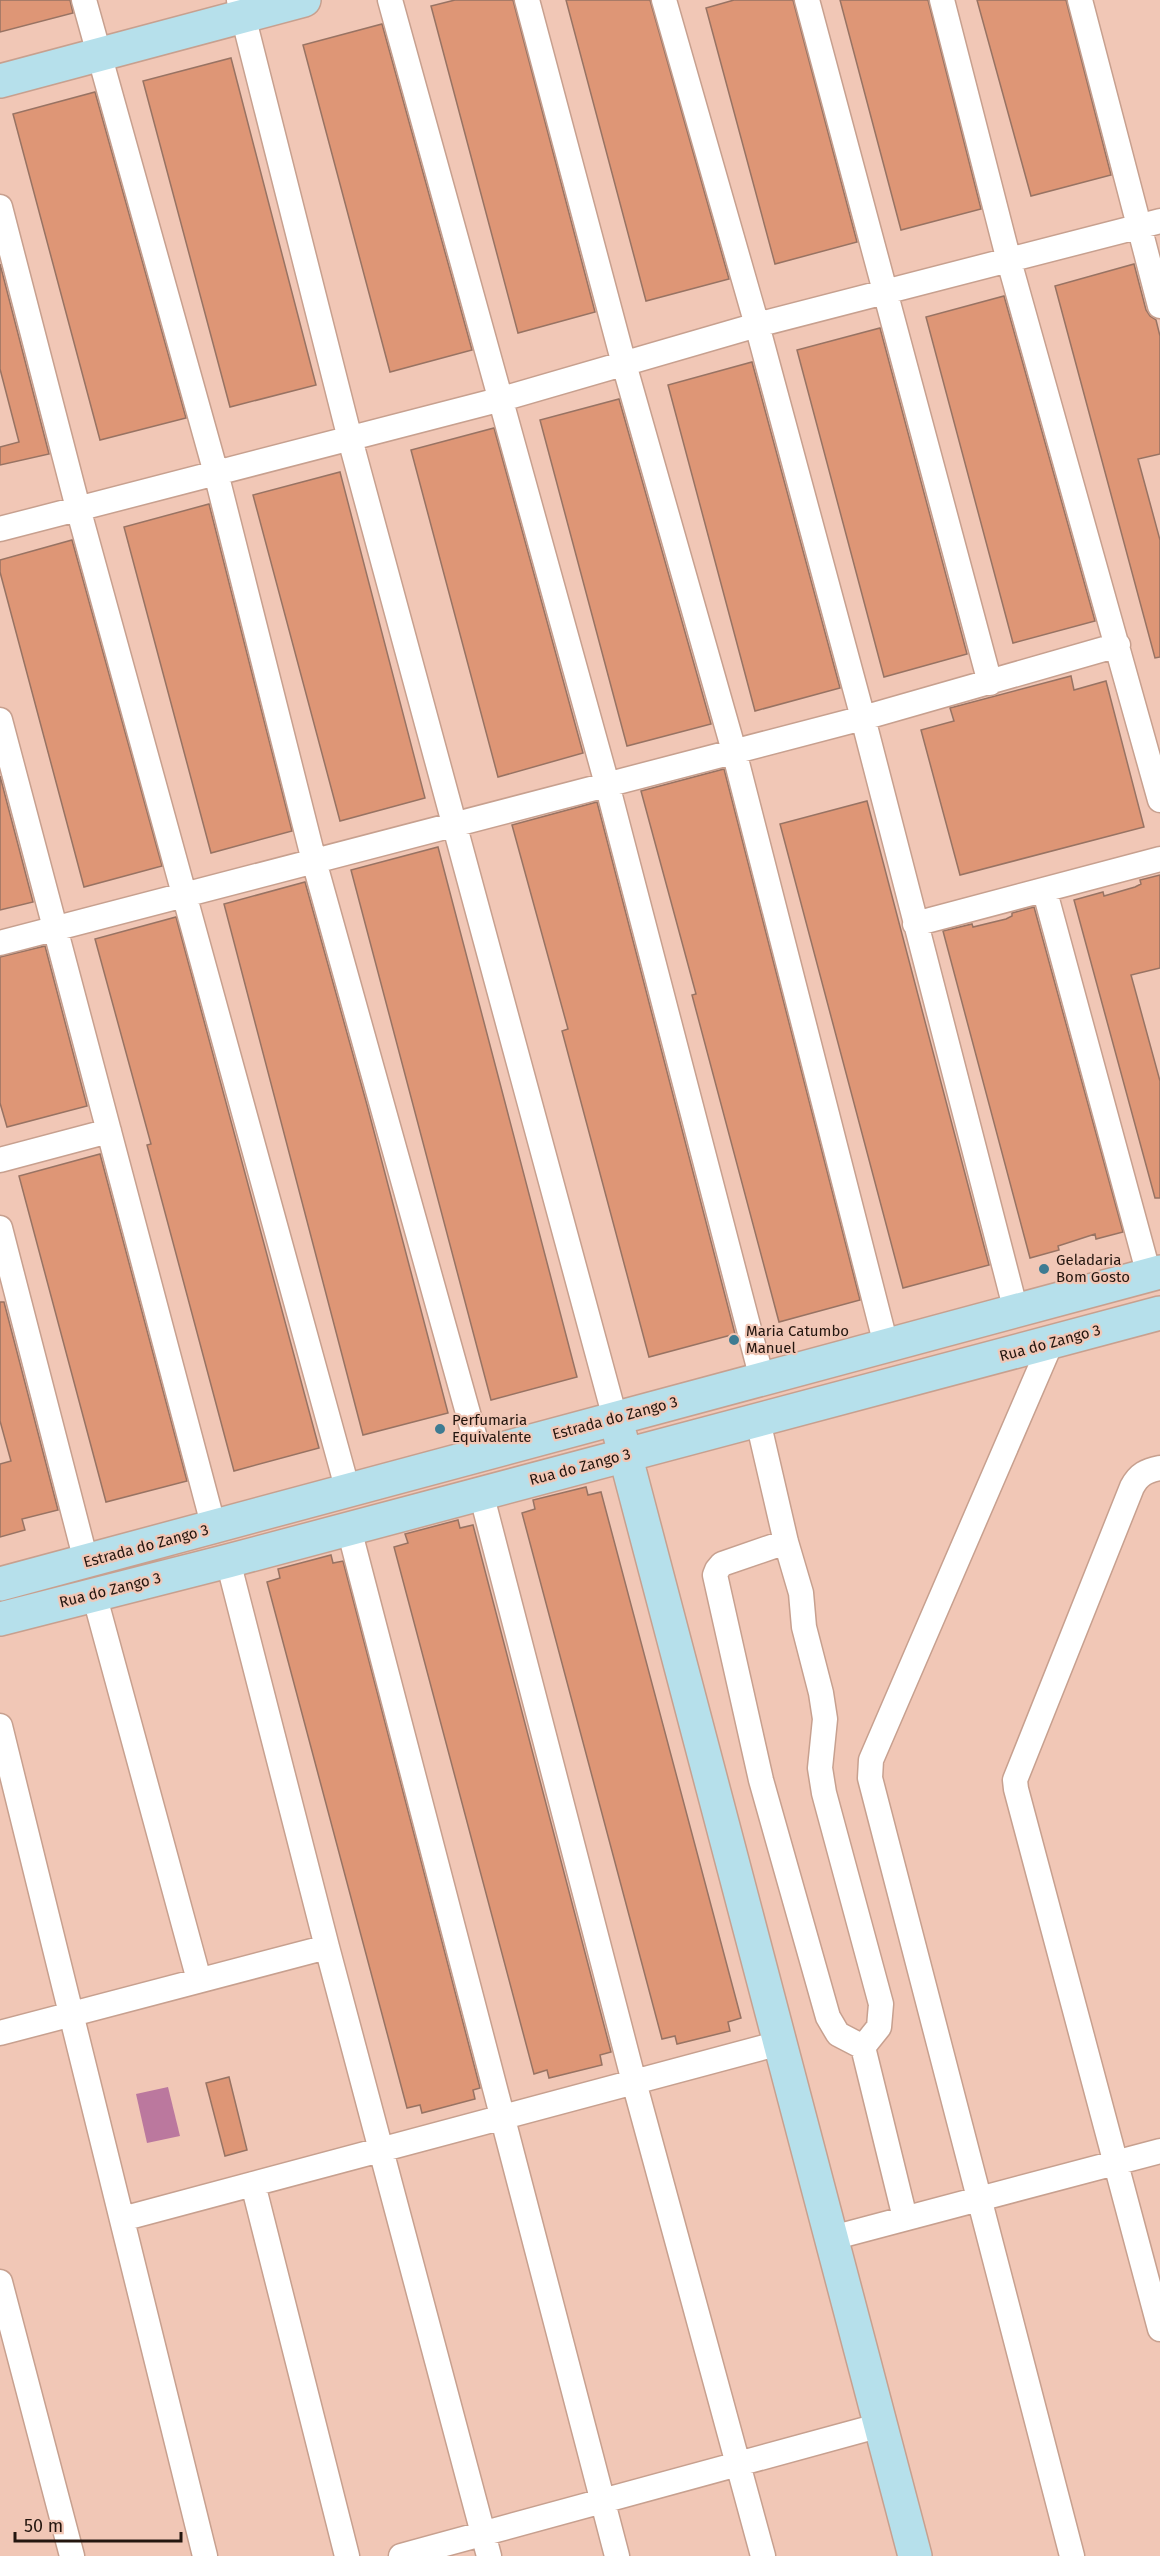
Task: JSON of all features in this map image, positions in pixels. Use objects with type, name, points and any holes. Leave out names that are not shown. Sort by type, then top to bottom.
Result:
[{"type":"street","points":[[84,0],[216,473],[314,861],[480,1456]]},
{"type":"street","points":[[0,81],[98,55],[241,8],[304,0]]},
{"type":"street","points":[[390,0],[607,784],[762,1379]]},
{"type":"street","points":[[527,0],[624,364],[734,750],[886,1345]]},
{"type":"street","points":[[664,0],[757,325],[863,718],[1016,1311]]},
{"type":"street","points":[[807,0],[990,683]]},
{"type":"street","points":[[942,0],[1009,261],[1160,800]]},
{"type":"street","points":[[1080,0],[1149,224],[1160,306]]},
{"type":"street","points":[[241,8],[350,439],[625,1455],[915,2556]]},
{"type":"street","points":[[0,207],[78,508],[348,1491]]},
{"type":"street","points":[[0,529],[502,399],[757,325],[1149,224]]},
{"type":"street","points":[[0,943],[863,718],[1118,645]]},
{"type":"street","points":[[0,720],[214,1528]]},
{"type":"street","points":[[915,924],[1045,892],[1160,859]]},
{"type":"street","points":[[1045,892],[1155,1273]]},
{"type":"street","points":[[0,1160],[110,1131]]},
{"type":"street","points":[[0,1228],[86,1561]]},
{"type":"street","name":"Estrada do Zango 3","points":[[0,1584],[1155,1273]]},
{"type":"street","name":"Rua do Zango 3","points":[[0,1618],[228,1561],[625,1455],[758,1422],[1160,1313]]},
{"type":"street","points":[[1052,1343],[871,1760],[870,1778],[1072,2556]]},
{"type":"street","points":[[758,1422],[786,1542],[801,1593],[804,1627],[825,1719],[820,1768],[824,1793],[880,2004],[879,2027],[863,2047]]},
{"type":"street","points":[[1160,1468],[1145,1472],[1137,1478],[1132,1487],[1015,1780],[1160,2329]]},
{"type":"street","points":[[481,1493],[634,2082],[764,2556]]},
{"type":"street","points":[[349,1529],[617,2556]]},
{"type":"street","points":[[786,1542],[722,1564],[715,1575],[761,1780],[828,2017],[838,2034],[863,2047],[905,2218]]},
{"type":"street","points":[[228,1561],[327,1947],[486,2545]]},
{"type":"street","points":[[94,1594],[199,1980]]},
{"type":"street","points":[[0,1726],[205,2556]]},
{"type":"street","points":[[0,2033],[327,1947]]},
{"type":"street","points":[[122,2219],[780,2043]]},
{"type":"street","points":[[832,2238],[1160,2151]]},
{"type":"street","points":[[253,2184],[347,2556]]},
{"type":"street","points":[[0,2282],[72,2556]]},
{"type":"street","points":[[401,2556],[486,2545],[603,2501],[880,2425]]},
{"type":"shaded area","points":[[168,2087],[180,2136],[147,2143],[136,2094]]},
{"type":"building","points":[[0,0],[70,0],[73,13],[0,32]]},
{"type":"building","points":[[455,0],[513,0],[595,312],[518,333],[431,6]]},
{"type":"building","points":[[566,0],[650,0],[729,279],[646,301]]},
{"type":"building","points":[[734,0],[793,0],[857,242],[775,264],[706,8]]},
{"type":"building","points":[[840,0],[928,0],[981,209],[901,230]]},
{"type":"building","points":[[977,0],[1066,0],[1111,175],[1031,196]]},
{"type":"building","points":[[382,24],[472,350],[390,372],[303,45]]},
{"type":"building","points":[[231,58],[316,385],[230,407],[143,81]]},
{"type":"building","points":[[95,92],[186,418],[100,440],[13,114]]},
{"type":"building","points":[[0,264],[49,454],[0,465],[0,447],[19,442],[0,369]]},
{"type":"building","points":[[1134,264],[1146,310],[1156,320],[1160,336],[1160,454],[1138,459],[1160,540],[1160,657],[1155,658],[1055,286]]},
{"type":"building","points":[[1004,296],[1095,621],[1013,643],[926,317]]},
{"type":"building","points":[[880,328],[967,654],[884,677],[797,350]]},
{"type":"building","points":[[752,362],[840,688],[755,711],[668,385]]},
{"type":"building","points":[[619,399],[711,724],[627,746],[540,420]]},
{"type":"building","points":[[494,428],[583,753],[498,777],[411,450]]},
{"type":"building","points":[[340,472],[425,798],[340,821],[253,495]]},
{"type":"building","points":[[209,504],[292,831],[211,853],[124,527]]},
{"type":"building","points":[[72,540],[162,866],[84,887],[0,572],[0,560]]},
{"type":"building","points":[[1071,676],[1074,690],[1106,681],[1144,827],[960,875],[921,730],[954,721],[950,708]]},
{"type":"building","points":[[724,769],[860,1300],[779,1322],[692,995],[696,994],[641,791]]},
{"type":"building","points":[[0,776],[33,902],[0,910]]},
{"type":"building","points":[[867,801],[989,1265],[903,1288],[780,824]]},
{"type":"building","points":[[597,802],[735,1334],[649,1357],[562,1031],[568,1029],[512,825]]},
{"type":"building","points":[[438,847],[577,1377],[491,1400],[351,870]]},
{"type":"building","points":[[1160,875],[1160,968],[1131,975],[1160,1081],[1160,1198],[1155,1198],[1074,900],[1103,892],[1104,896],[1135,887],[1141,884],[1140,880]]},
{"type":"building","points":[[305,882],[367,1105],[448,1413],[363,1435],[224,904]]},
{"type":"building","points":[[1034,907],[1123,1232],[1096,1239],[1095,1234],[1058,1246],[1059,1250],[1030,1258],[943,931],[1006,919],[1012,916],[1012,913]]},
{"type":"building","points":[[176,917],[319,1448],[234,1471],[147,1145],[151,1144],[95,939]]},
{"type":"building","points":[[45,946],[87,1106],[7,1127],[0,1103],[0,957]]},
{"type":"building","points":[[100,1154],[187,1481],[106,1502],[19,1176]]},
{"type":"building","points":[[0,1302],[4,1302],[58,1510],[22,1519],[25,1530],[0,1537],[0,1464],[11,1461],[0,1421]]},
{"type":"building","points":[[586,1487],[588,1495],[601,1492],[741,2018],[728,2022],[730,2031],[677,2044],[675,2036],[662,2039],[522,1513],[535,1509],[533,1500]]},
{"type":"building","points":[[458,1520],[460,1528],[473,1525],[611,2052],[600,2055],[602,2065],[549,2078],[547,2070],[534,2074],[394,1547],[408,1543],[405,1534]]},
{"type":"building","points":[[331,1555],[333,1563],[343,1561],[480,2088],[473,2090],[475,2099],[422,2113],[420,2105],[407,2108],[267,1582],[280,1578],[278,1569]]},
{"type":"building","points":[[229,2077],[247,2150],[225,2156],[206,2083]]},
{"type":"place","name":"Geladaria Bom Gosto","points":[[1044,1269]]},
{"type":"place","name":"Maria Catumbo Manuel","points":[[734,1340]]},
{"type":"place","name":"Perfumaria Equivalente","points":[[440,1429]]}]
